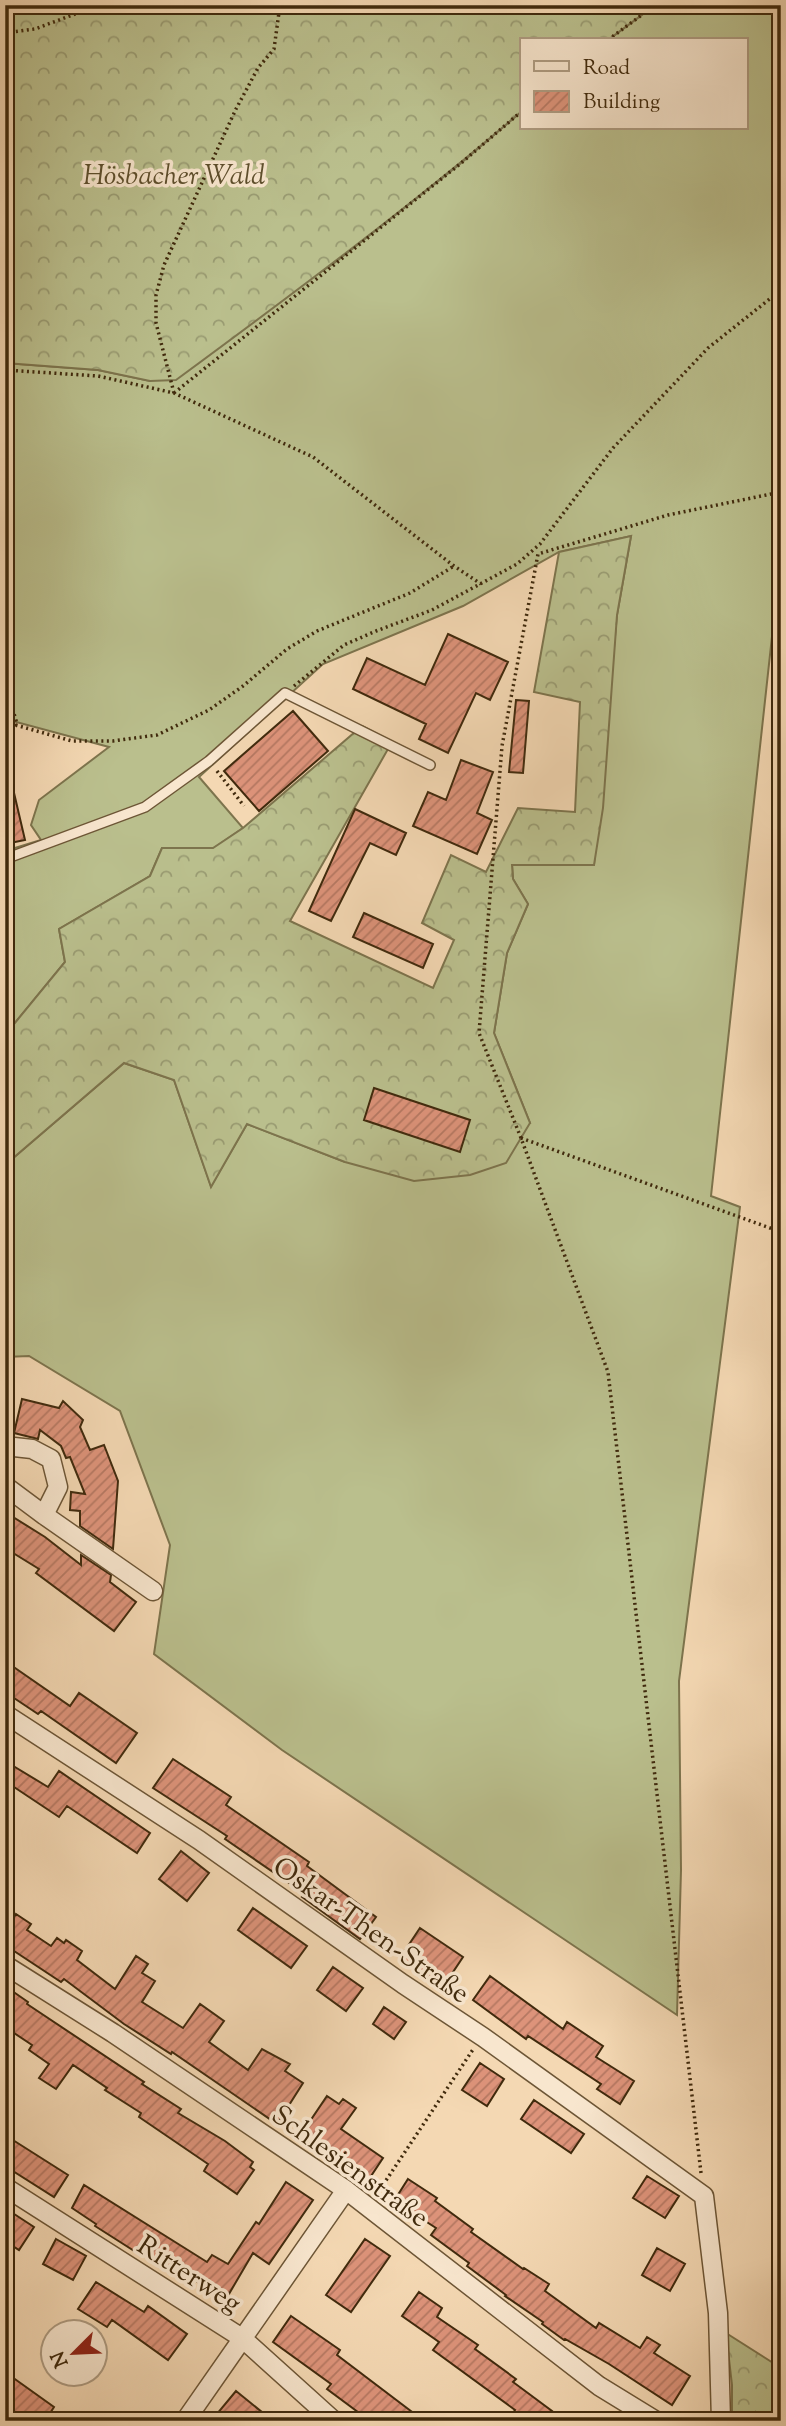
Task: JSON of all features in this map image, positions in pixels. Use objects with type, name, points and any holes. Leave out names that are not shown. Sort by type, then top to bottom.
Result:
[{"type":"street","points":[[5,1446],[32,1449],[51,1459],[58,1487],[44,1515]]},
{"type":"street","points":[[5,1486],[153,1591]]},
{"type":"street","name":"Oskar-Then-Straße","points":[[5,1714],[199,1840],[483,2037],[704,2196]]},
{"type":"street","name":"Schlesienstraße","points":[[5,1965],[113,2033],[346,2190],[599,2386],[656,2421]]},
{"type":"street","name":"Ritterweg","points":[[5,2187],[242,2338],[334,2421]]},
{"type":"street","points":[[185,2421],[346,2190]]},
{"type":"street","points":[[704,2196],[718,2313],[721,2421]]},
{"type":"lane","points":[[5,859],[145,807],[209,761],[285,693],[430,765]]},
{"type":"path","points":[[5,33],[35,29],[99,5]]},
{"type":"path","points":[[174,393],[156,323],[156,295],[164,265],[236,109],[258,68],[274,49],[280,5]]},
{"type":"path","points":[[611,38],[650,5]]},
{"type":"path","points":[[174,393],[520,113]]},
{"type":"path","points":[[285,693],[344,645],[432,610],[517,564],[540,544],[613,448],[708,348],[781,290]]},
{"type":"path","points":[[5,370],[98,376],[174,393],[313,457],[481,584]]},
{"type":"path","points":[[704,2196],[608,1372],[522,1138],[479,1033],[502,746],[538,554],[668,515],[781,492]]},
{"type":"path","points":[[5,722],[72,741],[113,741],[157,735],[209,710],[287,649],[317,631],[410,593],[454,566]]},
{"type":"path","points":[[5,701],[13,710],[16,724]]},
{"type":"path","points":[[5,735],[16,724]]},
{"type":"path","points":[[209,761],[244,806]]},
{"type":"path","points":[[522,1138],[781,1233]]},
{"type":"path","points":[[368,2207],[483,2037]]},
{"type":"green space","name":"Hösbacher Wald","points":[[5,5],[651,5],[611,38],[520,38],[520,113],[395,215],[176,380],[150,381],[98,370],[5,363]]},
{"type":"green space","points":[[651,5],[781,5],[781,554],[711,1196],[740,1207],[679,1681],[681,1870],[677,2015],[282,1750],[154,1654],[170,1545],[120,1411],[29,1356],[5,1357],[5,1165],[124,1063],[174,1080],[211,1186],[247,1124],[345,1162],[530,1123],[494,1033],[507,953],[528,904],[513,879],[512,864],[594,865],[617,615],[631,536],[559,552],[463,606],[323,664],[199,777],[243,828],[214,848],[162,848],[150,876],[59,929],[65,962],[5,1035],[5,851],[41,840],[31,825],[39,800],[109,747],[5,719],[5,363],[98,370],[150,381],[333,264],[460,164],[520,113],[520,130],[748,130],[748,38],[611,38]]},
{"type":"green space","points":[[631,536],[617,615],[603,808],[594,865],[512,865],[513,879],[528,904],[507,953],[494,1033],[530,1123],[506,1163],[470,1175],[414,1181],[345,1162],[247,1124],[211,1187],[174,1080],[124,1063],[5,1165],[5,1035],[65,962],[59,929],[150,876],[162,848],[213,848],[243,828],[362,726],[392,742],[290,921],[433,988],[454,940],[422,923],[451,855],[486,872],[518,808],[575,812],[580,702],[534,692],[559,552]]},
{"type":"green space","points":[[726,2333],[781,2368],[781,2421],[756,2412],[756,2421],[732,2421],[732,2385]]},
{"type":"building","points":[[448,634],[508,662],[490,700],[476,693],[448,753],[419,739],[426,724],[353,689],[367,658],[425,685]]},
{"type":"building","points":[[516,700],[529,701],[523,773],[509,772]]},
{"type":"building","points":[[293,711],[328,751],[259,811],[224,771]]},
{"type":"building","points":[[461,760],[493,772],[477,813],[492,820],[477,854],[413,826],[428,792],[446,800]]},
{"type":"building","points":[[5,780],[11,780],[25,840],[5,844]]},
{"type":"building","points":[[355,809],[406,833],[396,855],[370,843],[331,921],[309,911]]},
{"type":"building","points":[[364,913],[433,944],[423,968],[353,937]]},
{"type":"building","points":[[374,1088],[470,1120],[460,1152],[364,1120]]},
{"type":"building","points":[[22,1399],[59,1408],[63,1401],[83,1420],[80,1427],[90,1450],[104,1445],[118,1481],[113,1549],[80,1526],[80,1511],[70,1510],[71,1492],[85,1494],[70,1457],[66,1458],[61,1446],[40,1430],[38,1439],[14,1433]]},
{"type":"building","points":[[5,1512],[45,1537],[81,1565],[81,1555],[111,1575],[110,1582],[136,1602],[114,1631],[36,1573],[39,1569],[5,1548]]},
{"type":"building","points":[[5,1661],[70,1706],[79,1693],[137,1733],[116,1763],[41,1711],[38,1714],[5,1692]]},
{"type":"building","points":[[173,1759],[231,1797],[226,1805],[309,1862],[307,1866],[376,1917],[360,1939],[302,1897],[305,1894],[225,1839],[227,1836],[153,1788]]},
{"type":"building","points":[[5,1761],[48,1787],[59,1771],[150,1833],[137,1853],[67,1806],[59,1817],[5,1781]]},
{"type":"building","points":[[181,1851],[209,1873],[187,1901],[159,1879]]},
{"type":"building","points":[[253,1908],[307,1946],[291,1968],[238,1930]]},
{"type":"building","points":[[16,1914],[31,1924],[27,1930],[51,1946],[57,1938],[64,1943],[66,1940],[82,1951],[77,1960],[115,1989],[136,1956],[148,1964],[142,1973],[155,1981],[142,2002],[183,2028],[200,2004],[224,2021],[209,2042],[248,2070],[262,2049],[290,2064],[285,2071],[303,2083],[277,2124],[172,2052],[171,2054],[124,2024],[64,1979],[61,1982],[5,1945],[5,1916],[12,1920]]},
{"type":"building","points":[[420,1928],[463,1957],[443,1987],[400,1958]]},
{"type":"building","points":[[333,1967],[363,1988],[346,2011],[317,1990]]},
{"type":"building","points":[[490,1976],[563,2029],[567,2022],[603,2046],[596,2057],[634,2081],[620,2104],[597,2089],[601,2084],[528,2036],[526,2039],[473,2000]]},
{"type":"building","points":[[5,1986],[28,2002],[27,2004],[181,2109],[178,2113],[225,2141],[253,2162],[250,2167],[254,2170],[237,2194],[204,2171],[208,2164],[139,2117],[141,2113],[73,2065],[56,2089],[39,2078],[49,2064],[29,2050],[32,2045],[5,2027]]},
{"type":"building","points":[[384,2007],[406,2022],[394,2039],[373,2024]]},
{"type":"building","points":[[480,2063],[504,2079],[487,2106],[462,2090]]},
{"type":"building","points":[[327,2096],[339,2104],[343,2099],[356,2108],[341,2129],[383,2158],[367,2182],[300,2136]]},
{"type":"building","points":[[534,2100],[584,2134],[571,2153],[521,2119]]},
{"type":"building","points":[[5,2135],[68,2175],[54,2197],[5,2166]]},
{"type":"building","points":[[647,2176],[679,2196],[665,2218],[633,2198]]},
{"type":"building","points":[[408,2179],[437,2198],[435,2201],[473,2229],[471,2232],[549,2284],[545,2291],[596,2328],[599,2323],[640,2348],[647,2337],[660,2345],[654,2353],[690,2376],[672,2405],[609,2364],[564,2340],[467,2266],[469,2263],[431,2235],[436,2228],[394,2201]]},
{"type":"building","points":[[286,2182],[313,2200],[269,2264],[253,2253],[226,2299],[181,2272],[178,2276],[141,2252],[139,2254],[72,2208],[84,2185],[207,2262],[212,2255],[228,2264],[256,2222],[259,2224]]},
{"type":"building","points":[[5,2208],[34,2227],[19,2250],[5,2241]]},
{"type":"building","points":[[56,2239],[86,2256],[73,2280],[43,2264]]},
{"type":"building","points":[[365,2239],[390,2256],[351,2312],[326,2295]]},
{"type":"building","points":[[657,2248],[685,2264],[670,2291],[642,2275]]},
{"type":"building","points":[[96,2282],[144,2312],[148,2306],[187,2334],[168,2360],[112,2320],[108,2326],[108,2318],[92,2318],[78,2309]]},
{"type":"building","points":[[419,2292],[442,2308],[437,2317],[478,2345],[475,2349],[516,2379],[513,2382],[552,2411],[545,2421],[519,2421],[511,2415],[515,2410],[433,2350],[439,2342],[402,2316]]},
{"type":"building","points":[[291,2316],[340,2350],[337,2355],[424,2421],[370,2421],[327,2389],[331,2384],[273,2342]]},
{"type":"building","points":[[5,2372],[54,2407],[45,2421],[20,2421],[5,2411]]},
{"type":"building","points":[[236,2391],[273,2421],[224,2421],[216,2415]]}]
